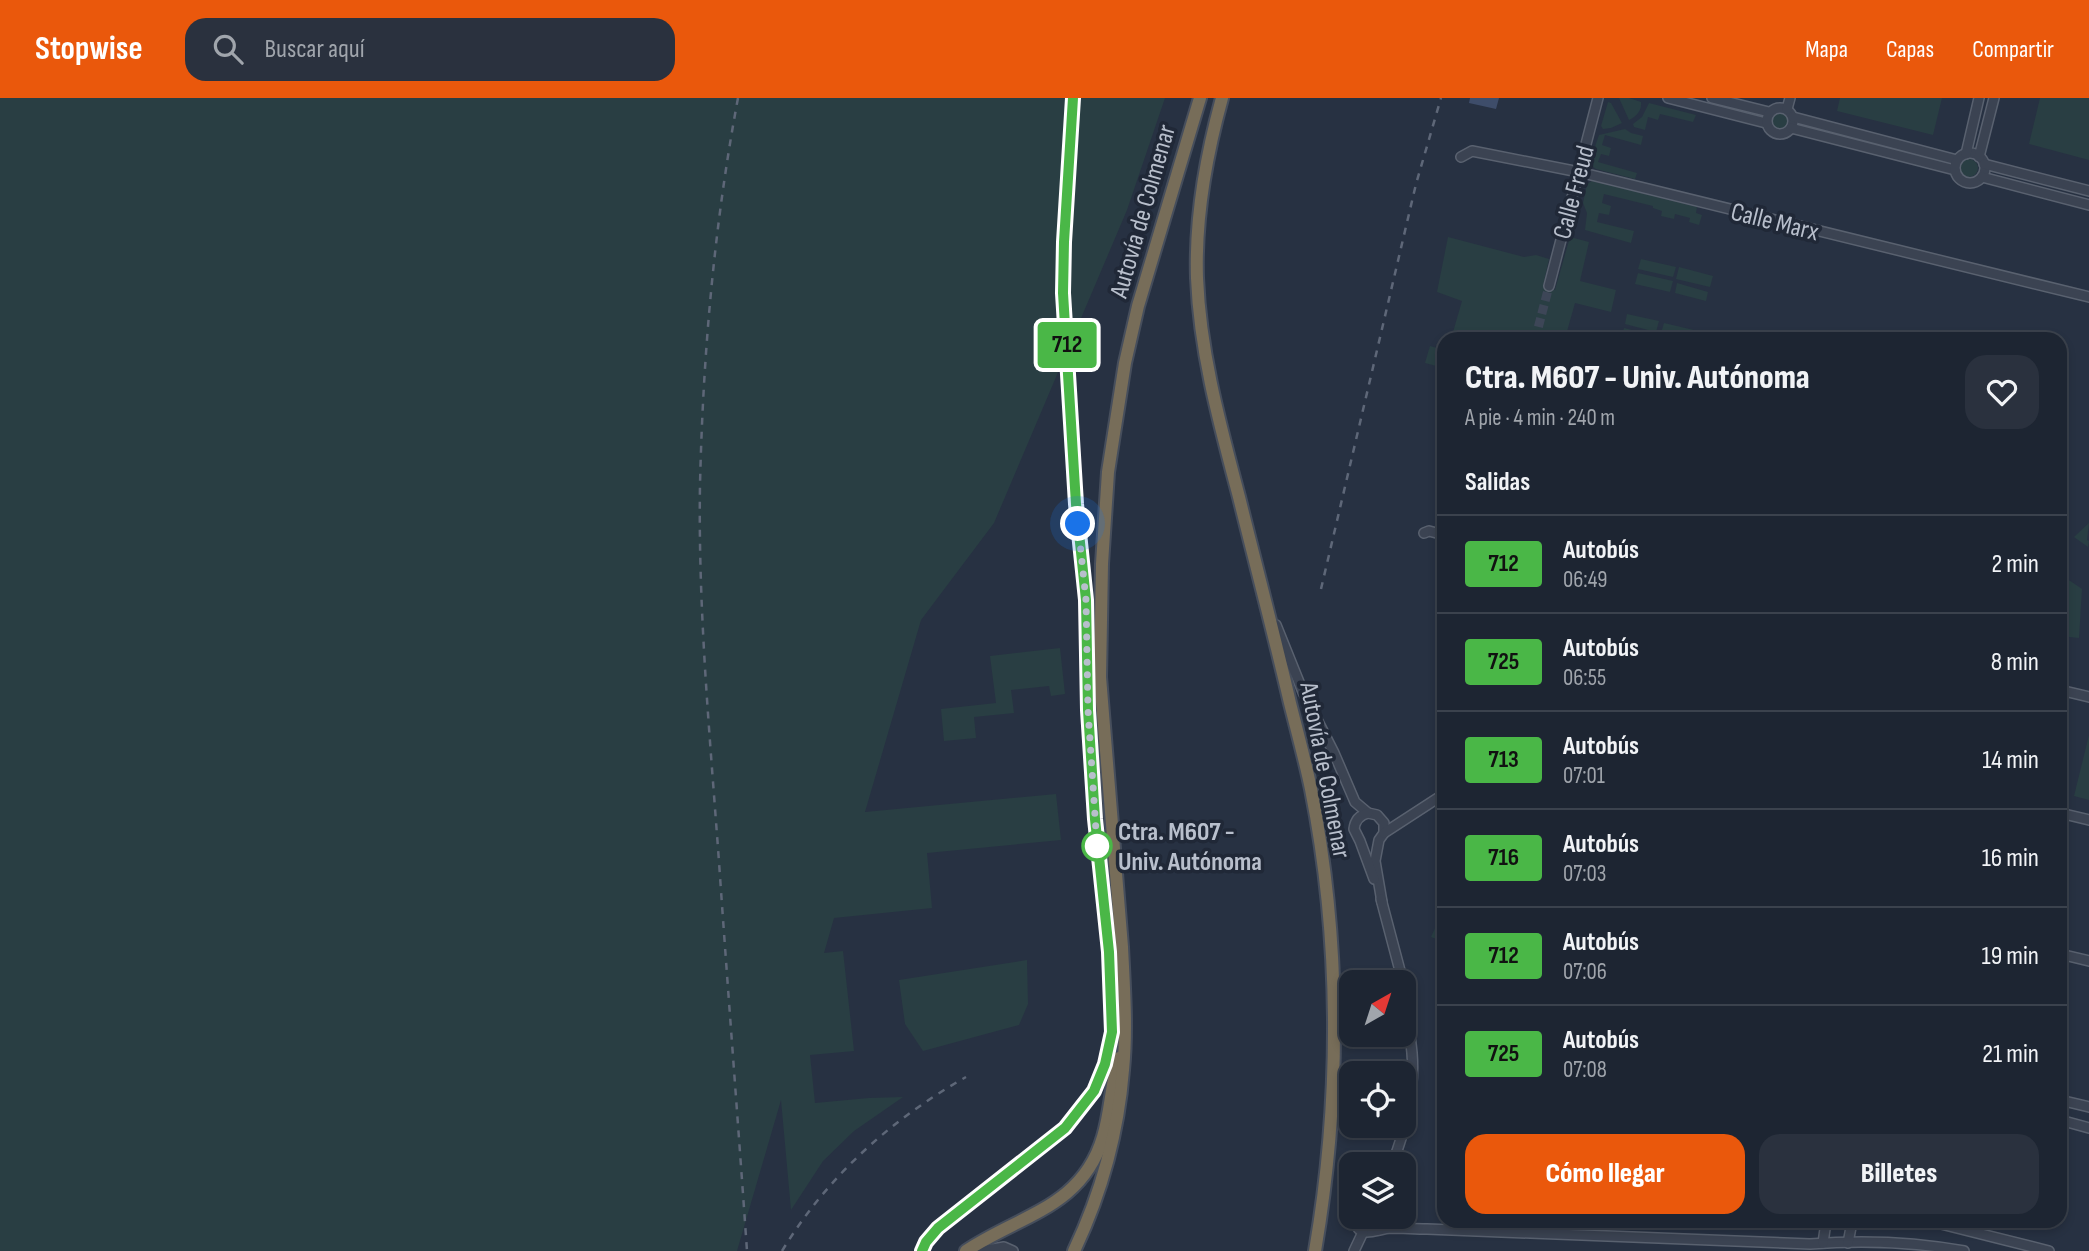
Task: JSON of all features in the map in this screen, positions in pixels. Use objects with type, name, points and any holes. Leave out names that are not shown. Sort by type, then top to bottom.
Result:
[{"type":"highway","name":"Autovía de Colmenar","points":[[1074,1251],[1105,1172],[1124,1068],[1122,947],[1100,677],[1102,564],[1108,472],[1125,363],[1138,306],[1200,98]]},
{"type":"highway","name":"Autovía de Colmenar","points":[[1222,98],[1200,202],[1197,276],[1203,346],[1215,408],[1311,789],[1328,902],[1334,1001],[1333,1094],[1324,1197],[1315,1251]]},
{"type":"highway","points":[[966,1251],[993,1234],[1046,1208],[1062,1198],[1075,1185],[1094,1159],[1103,1136],[1114,1073],[1124,1044]]},
{"type":"street","points":[[922,1251],[938,1228],[1065,1128],[1081,1110],[1094,1091],[1105,1064],[1112,1032],[1109,952],[1095,819],[1088,710],[1086,600],[1076,504],[1063,293],[1073,98]]},
{"type":"street","name":"Calle Freud","points":[[1549,286],[1598,98]]},
{"type":"street","points":[[1668,98],[1766,123],[1770,130],[1778,134],[1791,128]]},
{"type":"street","points":[[1712,98],[1775,106],[1956,165]]},
{"type":"street","points":[[1790,98],[1791,128]]},
{"type":"street","points":[[1956,165],[1966,154],[1979,98]]},
{"type":"street","points":[[1982,177],[1982,161],[1994,98]]},
{"type":"street","points":[[1766,123],[1775,106]]},
{"type":"street","points":[[1791,128],[1956,165]]},
{"type":"street","name":"Calle Marx","points":[[1461,157],[1472,151],[1578,172],[2089,297]]},
{"type":"street","points":[[1966,154],[1970,153],[1982,161],[2089,191]]},
{"type":"street","points":[[1956,165],[1959,179],[1968,183],[1976,182],[1982,177]]},
{"type":"street","points":[[1982,177],[2089,205]]},
{"type":"street","points":[[1424,533],[1437,533]]},
{"type":"street","points":[[1266,604],[1303,692],[1355,802],[1368,813]]},
{"type":"street","points":[[2067,687],[2089,692]]},
{"type":"street","points":[[2067,692],[2089,697]]},
{"type":"street","points":[[1360,841],[1370,844],[1437,798]]},
{"type":"street","points":[[1382,902],[1355,833],[1354,824],[1360,816],[1368,813],[1373,813],[1384,823],[1375,861],[1382,902],[1400,970]]},
{"type":"street","points":[[2067,815],[2089,820]]},
{"type":"street","points":[[1381,818],[1405,819]]},
{"type":"street","points":[[2067,956],[2089,961]]},
{"type":"street","points":[[1396,1152],[1411,1089],[1411,1047]]},
{"type":"street","points":[[2067,1102],[2089,1107]]},
{"type":"street","points":[[2067,1122],[2089,1128]]},
{"type":"street","points":[[1823,1243],[1825,1228]]},
{"type":"street","points":[[1848,1242],[1851,1228]]},
{"type":"street","points":[[1957,1228],[2049,1251]]},
{"type":"street","points":[[1359,1229],[1370,1233],[1391,1229]]},
{"type":"street","points":[[1416,1229],[1848,1242],[1937,1246],[1964,1251]]},
{"type":"street","points":[[1354,1251],[1363,1232]]},
{"type":"street","points":[[982,1251],[995,1247],[1013,1251]]},
{"type":"green space","points":[[0,98],[1165,98],[1127,210],[994,523],[921,620],[865,812],[1056,794],[1061,840],[927,853],[932,908],[834,918],[824,953],[843,951],[854,1051],[810,1055],[815,1103],[903,1097],[854,1131],[823,1161],[791,1210],[781,1100],[737,1251],[0,1251]]},
{"type":"green space","points":[[1619,98],[1641,102],[1637,115],[1629,120]]},
{"type":"green space","points":[[1840,98],[1942,98],[1933,135],[1837,111]]},
{"type":"green space","points":[[2040,98],[2089,98],[2089,160],[2029,144]]},
{"type":"green space","points":[[1608,102],[1622,123],[1603,129],[1601,126]]},
{"type":"green space","points":[[1649,103],[1696,115],[1693,122],[1660,114],[1658,120],[1648,117],[1645,130],[1634,127],[1633,124],[1642,117]]},
{"type":"green space","points":[[1779,112],[1785,115],[1788,121],[1785,127],[1779,130],[1773,127],[1770,121],[1773,115]]},
{"type":"green space","points":[[1625,129],[1643,136],[1641,145],[1605,135],[1602,145],[1611,148],[1609,156],[1601,154],[1598,162],[1637,173],[1635,179],[1596,169],[1589,164],[1599,135]]},
{"type":"green space","points":[[1969,159],[1975,162],[1978,168],[1975,174],[1969,177],[1963,174],[1960,168],[1963,162]]},
{"type":"green space","points":[[1592,181],[1697,207],[1696,213],[1702,215],[1699,225],[1689,222],[1690,218],[1675,214],[1674,219],[1661,216],[1662,211],[1653,206],[1604,194],[1602,203],[1611,206],[1609,215],[1599,213],[1597,222],[1634,231],[1631,243],[1585,230],[1587,213],[1583,203],[1587,184]]},
{"type":"green space","points":[[1448,237],[1524,257],[1536,255],[1549,259],[1543,286],[1555,290],[1570,237],[1589,242],[1580,281],[1616,290],[1611,312],[1575,303],[1567,332],[1453,332],[1462,301],[1437,292]]},
{"type":"green space","points":[[1641,259],[1676,267],[1673,277],[1638,269]]},
{"type":"green space","points":[[1679,267],[1713,276],[1710,287],[1676,279]]},
{"type":"green space","points":[[1638,273],[1673,281],[1670,292],[1635,284]]},
{"type":"green space","points":[[1677,283],[1708,292],[1706,301],[1675,293]]},
{"type":"green space","points":[[1627,314],[1659,321],[1656,332],[1625,324]]},
{"type":"green space","points":[[1664,323],[1698,331],[1698,332],[1661,332]]},
{"type":"green space","points":[[1624,328],[1640,332],[1623,332]]},
{"type":"green space","points":[[1430,346],[1437,348],[1437,366],[1425,363]]},
{"type":"green space","points":[[2089,523],[2087,540],[2088,547],[2074,537]]},
{"type":"green space","points":[[2067,579],[2082,589],[2079,638],[2067,637]]},
{"type":"green space","points":[[1060,648],[1065,694],[1051,696],[1049,686],[1011,690],[1014,713],[974,717],[976,738],[944,741],[941,709],[996,703],[990,656]]},
{"type":"green space","points":[[2089,735],[2089,800],[2074,796]]},
{"type":"green space","points":[[1437,924],[1437,939],[1431,937]]},
{"type":"green space","points":[[1027,960],[1028,1004],[1019,1025],[923,1051],[905,1024],[899,980]]},
{"type":"water","points":[[1470,98],[1499,98],[1496,109],[1469,103]]},
{"type":"tunnel","points":[[1537,332],[1549,286]]},
{"type":"railway","points":[[738,98],[722,194],[711,291],[702,436],[700,532],[705,674],[747,1251]]},
{"type":"railway","points":[[1321,589],[1416,184],[1441,98]]},
{"type":"railway","points":[[782,1251],[819,1199],[862,1152],[912,1112],[966,1077]]},
{"type":"bus line","name":"712","points":[[922,1251],[938,1228],[1065,1128],[1081,1110],[1094,1091],[1105,1064],[1112,1032],[1109,952],[1095,819],[1088,710],[1086,600],[1076,504],[1063,293],[1073,98]]},
{"type":"place","name":"Ctra. M607 - Univ. Autónoma","points":[[1097,846]]},
{"type":"route","points":[[1078,524],[1086,600],[1088,710],[1097,846]]}]
